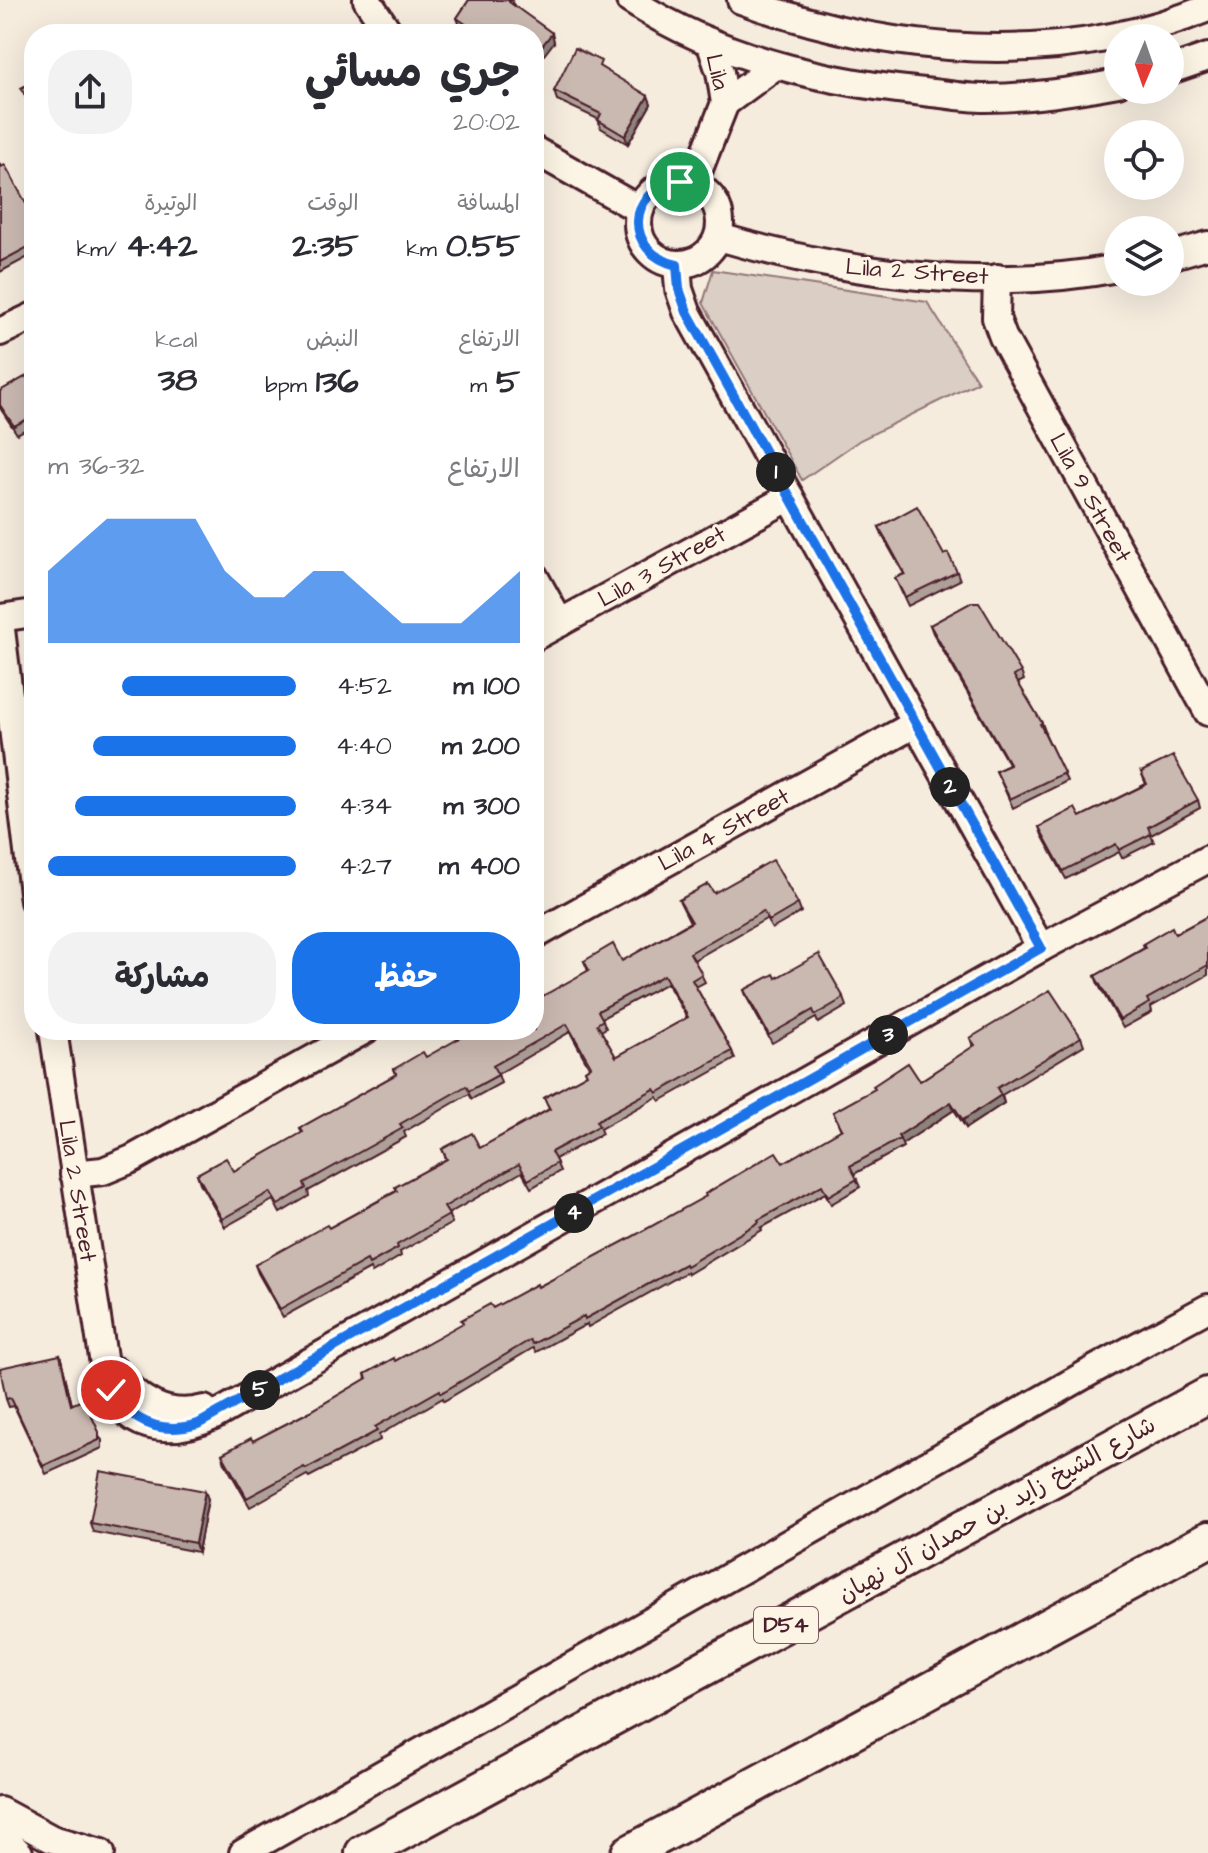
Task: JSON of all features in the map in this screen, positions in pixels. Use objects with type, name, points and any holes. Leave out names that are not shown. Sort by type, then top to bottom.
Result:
[{"type":"main road","name":"شارع الشيخ زايد بن حمدان آل نهيان","points":[[363,1853],[1208,1395]]},
{"type":"main road","points":[[629,1853],[1208,1540]]},
{"type":"street","points":[[367,0],[383,24]]},
{"type":"street","points":[[630,0],[710,42],[775,66],[901,90],[983,98],[1066,93],[1104,86]]},
{"type":"street","points":[[741,0],[776,13],[854,33],[943,46],[1002,48],[1078,42],[1140,30],[1208,8]]},
{"type":"street","name":"Lila","points":[[693,184],[725,103],[720,72],[710,42]]},
{"type":"street","points":[[1184,65],[1208,57]]},
{"type":"street","name":"Lila","points":[[725,103],[775,66]]},
{"type":"street","points":[[544,156],[640,210]]},
{"type":"street","points":[[667,183],[693,184],[714,199],[721,224],[719,237],[713,249],[703,258],[677,265],[662,262],[650,253],[641,240],[637,226],[640,210],[646,199],[667,183]]},
{"type":"street","name":"Lila 2 Street","points":[[719,237],[781,255],[860,270],[997,278],[1104,270]]},
{"type":"street","points":[[677,265],[682,301],[1041,948]]},
{"type":"street","name":"Lila 9 Street","points":[[997,278],[996,318],[1003,337],[1208,712]]},
{"type":"street","points":[[0,332],[24,321]]},
{"type":"street","name":"Lila 3 Street","points":[[544,632],[790,497]]},
{"type":"street","points":[[544,594],[560,623]]},
{"type":"street","points":[[24,615],[0,619],[24,817]]},
{"type":"street","name":"Lila 4 Street","points":[[544,930],[915,724]]},
{"type":"street","name":"Lila 2 Street","points":[[54,1040],[102,1351],[111,1390],[120,1405],[148,1425],[182,1429],[247,1398],[1041,948],[1208,859]]},
{"type":"street","points":[[74,1174],[103,1171],[132,1159],[347,1040]]},
{"type":"street","points":[[236,1853],[244,1853],[1208,1308]]},
{"type":"street","points":[[0,1811],[52,1839],[101,1853]]},
{"type":"street","points":[[0,1834],[19,1853]]},
{"type":"shaded area","points":[[713,270],[927,302],[978,382],[860,440],[802,480],[703,303]]},
{"type":"building","points":[[469,0],[511,0],[509,2],[540,24],[466,24],[457,18]]},
{"type":"building","points":[[544,27],[552,33],[544,43]]},
{"type":"building","points":[[575,48],[601,61],[599,66],[648,96],[625,136],[598,120],[601,114],[554,91]]},
{"type":"building","points":[[0,165],[5,165],[24,200],[24,249],[0,262]]},
{"type":"building","points":[[24,378],[24,421],[14,426],[0,405],[0,391]]},
{"type":"building","points":[[917,506],[957,572],[905,597],[895,578],[905,574],[879,527]]},
{"type":"building","points":[[972,602],[979,602],[1021,672],[1014,676],[1042,723],[1064,773],[1010,799],[996,771],[1010,765],[930,625]]},
{"type":"building","points":[[1173,756],[1198,800],[1148,827],[1151,834],[1119,850],[1116,844],[1063,871],[1039,827],[1075,808],[1080,817],[1147,784],[1141,772]]},
{"type":"building","points":[[773,860],[798,904],[769,921],[763,911],[690,953],[702,974],[692,980],[732,1051],[657,1093],[654,1089],[596,1121],[599,1126],[551,1152],[557,1163],[528,1180],[519,1164],[444,1207],[449,1215],[397,1245],[398,1248],[369,1264],[367,1260],[280,1309],[255,1265],[397,1191],[395,1187],[447,1159],[442,1149],[472,1133],[480,1148],[550,1109],[544,1098],[587,1074],[585,1070],[591,1066],[567,1024],[544,1037],[544,995],[589,970],[584,961],[613,944],[622,961],[692,922],[679,900],[708,884],[714,893]],"holes":[[[664,975],[688,1017],[616,1057],[597,1024],[603,1020],[598,1011]]]},
{"type":"building","points":[[1208,916],[1208,965],[1147,999],[1149,1003],[1120,1020],[1095,976],[1145,948],[1143,944],[1172,927],[1175,934]]},
{"type":"building","points":[[819,954],[844,998],[815,1015],[813,1010],[769,1035],[744,990],[774,974],[776,978]]},
{"type":"building","points":[[1050,990],[1081,1037],[997,1088],[1001,1095],[963,1120],[951,1102],[898,1136],[900,1139],[850,1166],[857,1179],[828,1196],[822,1185],[758,1220],[686,1266],[533,1344],[530,1340],[441,1393],[440,1390],[375,1427],[377,1431],[247,1498],[222,1454],[311,1411],[367,1378],[365,1374],[463,1323],[461,1320],[490,1304],[493,1308],[537,1284],[538,1287],[632,1237],[776,1152],[783,1163],[842,1129],[833,1112],[875,1089],[873,1086],[908,1063],[920,1081],[975,1045],[970,1038]]},
{"type":"building","points":[[456,1040],[539,1040],[493,1066],[498,1075],[469,1091],[466,1086],[400,1124],[403,1128],[304,1183],[306,1188],[278,1205],[270,1192],[222,1219],[197,1174],[226,1158],[234,1171],[303,1132],[300,1128],[397,1074],[394,1069],[423,1052],[426,1057]]},
{"type":"building","points":[[60,1355],[71,1405],[84,1399],[99,1432],[99,1440],[43,1466],[11,1398],[6,1399],[0,1368]]},
{"type":"building","points":[[100,1471],[205,1491],[195,1543],[90,1523]]},
{"type":"route","points":[[111,1390],[120,1405],[148,1425],[182,1429],[198,1424],[1041,948],[687,312],[679,289],[677,265],[662,262],[650,253],[641,240],[637,226],[646,199],[655,189],[667,183],[680,182]]}]
